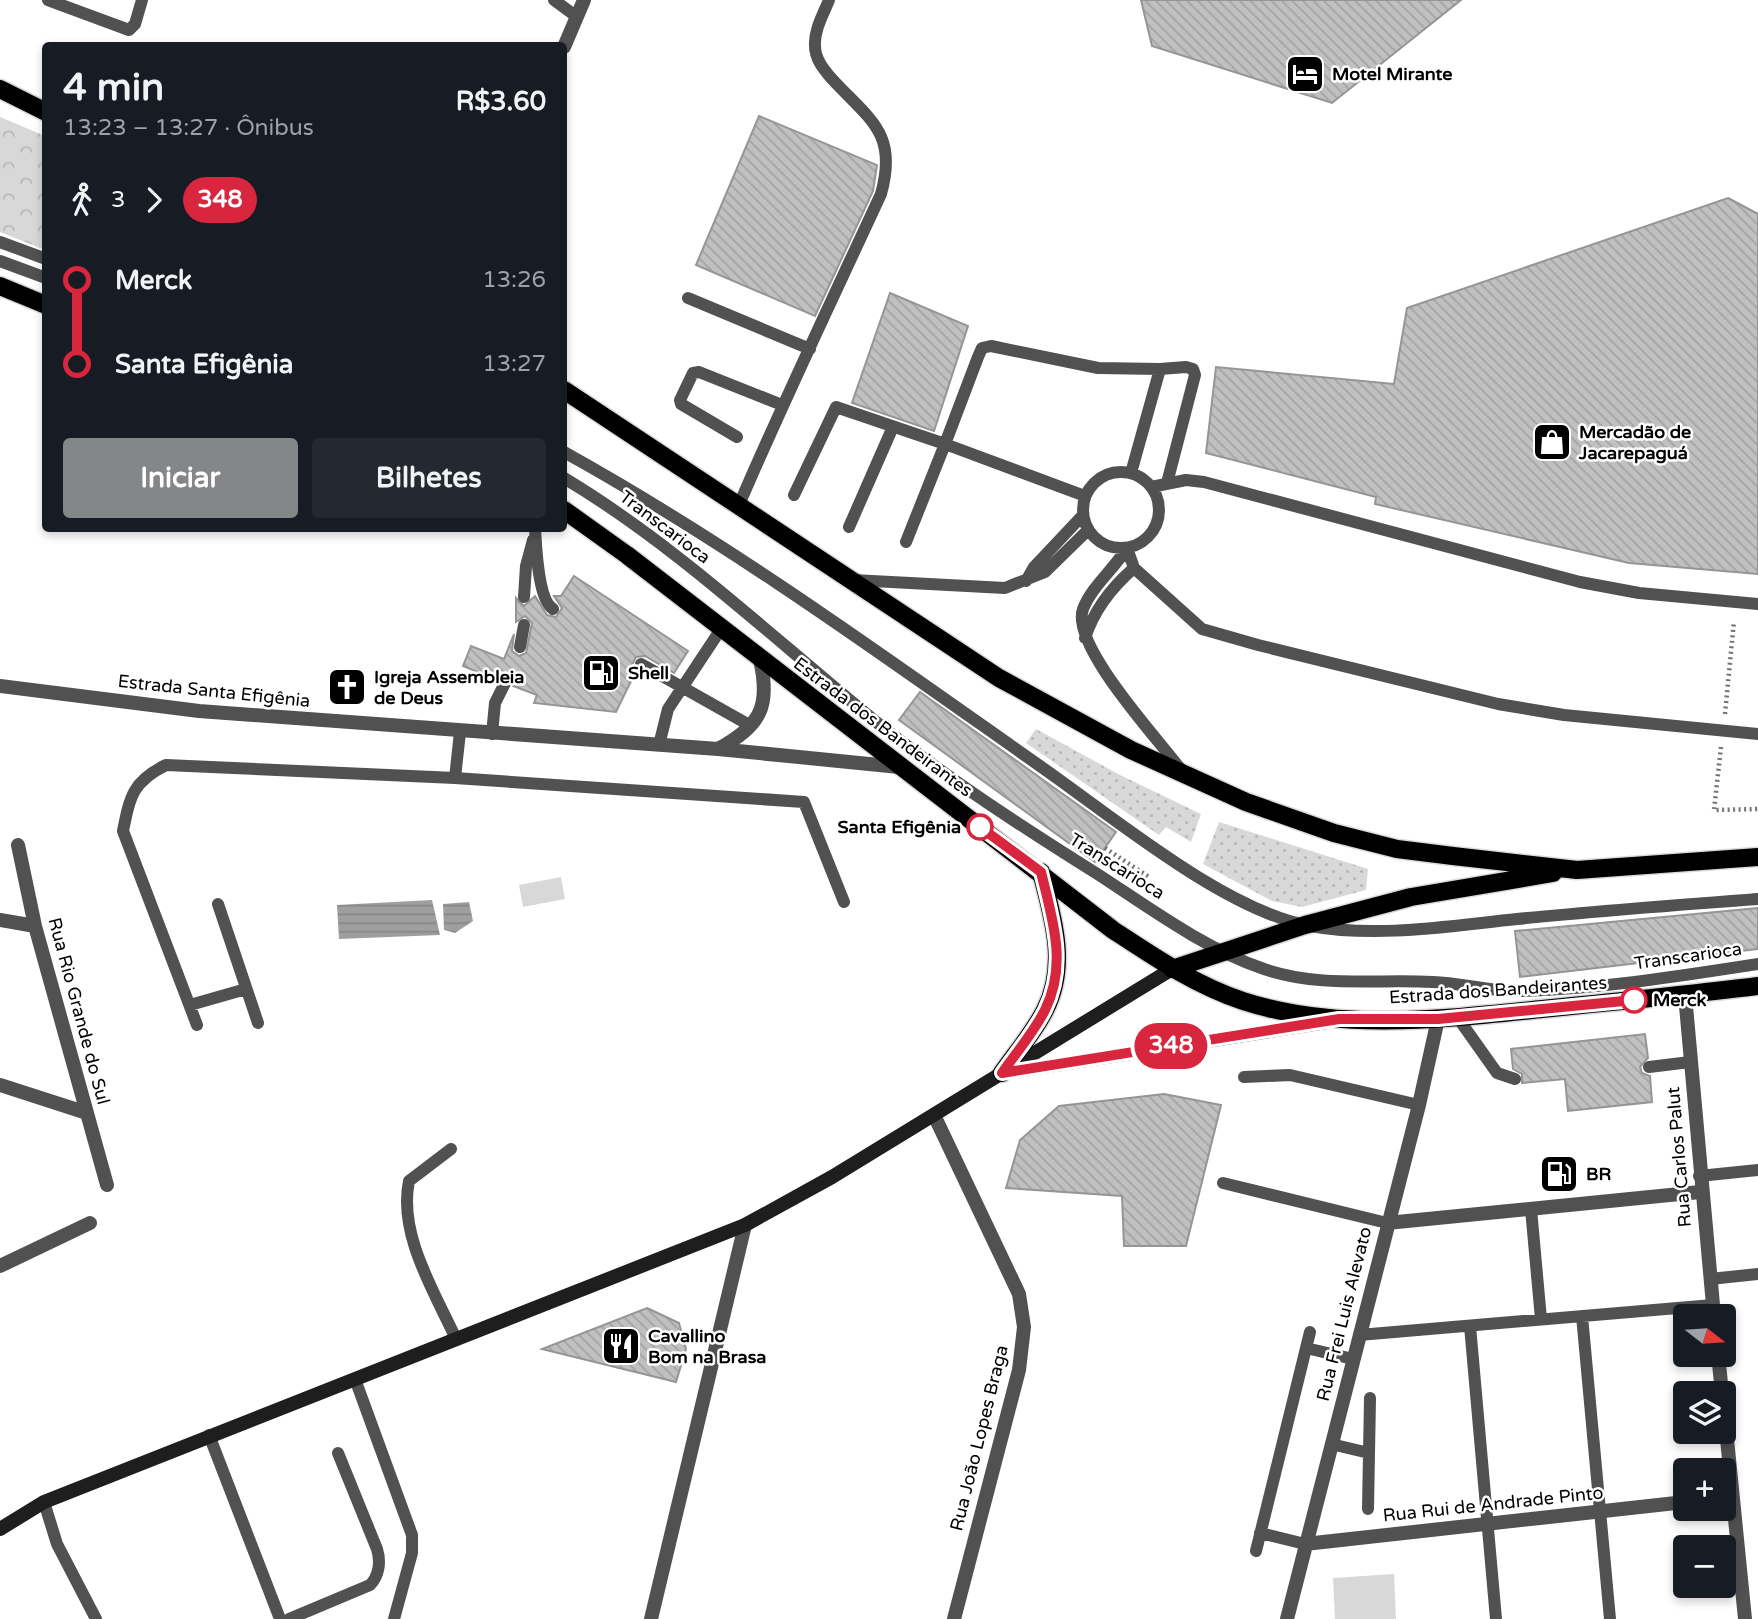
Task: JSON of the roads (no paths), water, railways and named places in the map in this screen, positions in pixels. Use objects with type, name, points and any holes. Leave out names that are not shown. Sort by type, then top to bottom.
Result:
[{"type":"main road","points":[[0,89],[42,110]]},
{"type":"main road","points":[[0,286],[42,303]]},
{"type":"main road","points":[[567,392],[999,678],[1073,720],[1186,776],[1287,818],[1397,849],[1577,870]]},
{"type":"main road","name":"Estrada dos Bandeirantes","points":[[567,512],[616,547],[899,767],[1041,872],[1113,930],[1172,969],[1242,1000],[1285,1012],[1339,1019],[1438,1019],[1758,986]]},
{"type":"main road","points":[[0,1529],[44,1502],[745,1225],[934,1115],[1172,969],[1305,925],[1411,897],[1577,870],[1758,857]]},
{"type":"main road","points":[[1002,1073],[1045,1010],[1056,981],[1058,944],[1041,872]]},
{"type":"main road","points":[[1002,1073],[1339,1019]]},
{"type":"street","points":[[566,42],[584,0]]},
{"type":"street","points":[[718,750],[751,726],[765,699],[766,685],[760,660]]},
{"type":"street","name":"Estrada Santa Efigênia","points":[[0,686],[199,711],[659,745],[899,767]]},
{"type":"street","name":"Rua Rio Grande do Sul","points":[[19,845],[35,926],[107,1185]]},
{"type":"street","points":[[0,920],[35,926]]},
{"type":"street","name":"Rua Carlos Palut","points":[[1685,995],[1700,1192],[1712,1304]]},
{"type":"street","name":"Rua Frei Luis Alevato","points":[[1287,1619],[1419,1105],[1438,1019]]},
{"type":"street","points":[[0,1085],[88,1113]]},
{"type":"street","name":"Rua João Lopes Braga","points":[[934,1115],[1019,1294],[1024,1327],[1019,1370],[954,1619]]},
{"type":"street","points":[[1387,1223],[1700,1192]]},
{"type":"street","points":[[0,1266],[90,1223]]},
{"type":"street","points":[[651,1619],[745,1225]]},
{"type":"street","name":"Rua Rui de Andrade Pinto","points":[[1305,1544],[1673,1503]]},
{"type":"street","points":[[1731,1521],[1745,1619]]},
{"type":"lane","points":[[48,0],[129,30],[135,24],[142,0]]},
{"type":"lane","points":[[554,0],[577,17]]},
{"type":"lane","points":[[739,505],[782,405],[881,194],[887,170],[887,146],[877,128],[821,68],[815,48],[818,25],[829,0]]},
{"type":"lane","points":[[0,242],[42,258]]},
{"type":"lane","points":[[0,261],[42,277]]},
{"type":"lane","points":[[688,298],[810,349]]},
{"type":"lane","points":[[906,542],[982,348],[991,346],[1098,368],[1193,369],[1195,375],[1167,484]]},
{"type":"lane","points":[[1131,474],[1160,369]]},
{"type":"lane","points":[[737,437],[681,404],[680,400],[693,373],[699,372],[782,405]]},
{"type":"lane","points":[[794,495],[832,410],[840,407],[892,429],[945,444],[1085,496]]},
{"type":"lane","points":[[849,527],[892,429]]},
{"type":"lane","name":"Transcarioca","points":[[567,454],[609,477],[771,580],[1165,853],[1233,897],[1305,925],[1343,931],[1421,929],[1619,909],[1758,899]]},
{"type":"lane","points":[[1117,472],[1131,474],[1151,487],[1157,499],[1156,524],[1139,544],[1127,548],[1112,548],[1098,541],[1088,530],[1083,515],[1085,496],[1093,484],[1104,476],[1117,472]]},
{"type":"lane","name":"Transcarioca","points":[[567,480],[610,506],[712,584],[882,726],[987,804],[1133,899],[1223,950],[1263,969],[1301,979],[1337,982],[1433,982],[1519,991],[1657,979],[1758,964]]},
{"type":"lane","points":[[1151,487],[1186,480],[1204,482],[1580,582],[1639,593],[1758,604]]},
{"type":"lane","points":[[1026,581],[1034,568],[1083,515]]},
{"type":"lane","points":[[850,580],[1005,588],[1045,572],[1088,530]]},
{"type":"lane","points":[[524,597],[526,566],[535,532]]},
{"type":"lane","points":[[535,532],[542,590],[548,606],[553,609]]},
{"type":"lane","points":[[1127,548],[1134,568],[1202,629],[1498,704],[1564,715],[1758,734]]},
{"type":"lane","points":[[1127,548],[1091,594],[1082,611],[1081,626],[1097,663],[1186,776]]},
{"type":"lane","points":[[1085,639],[1090,621],[1102,602],[1134,568]]},
{"type":"lane","points":[[520,647],[524,625]]},
{"type":"lane","points":[[659,745],[668,709],[721,629]]},
{"type":"lane","points":[[641,664],[751,726]]},
{"type":"lane","points":[[492,734],[495,703],[505,683]]},
{"type":"lane","points":[[455,778],[460,732]]},
{"type":"lane","points":[[197,1025],[123,831],[129,799],[144,776],[166,765],[455,778],[804,802],[844,902]]},
{"type":"lane","points":[[218,904],[258,1023]]},
{"type":"lane","points":[[190,1005],[246,989]]},
{"type":"lane","points":[[1458,1017],[1497,1073],[1515,1079]]},
{"type":"lane","points":[[1649,1067],[1690,1062]]},
{"type":"lane","points":[[1244,1077],[1290,1075],[1419,1105]]},
{"type":"lane","points":[[451,1149],[409,1181],[404,1203],[422,1267],[456,1339]]},
{"type":"lane","points":[[1699,1176],[1758,1170]]},
{"type":"lane","points":[[1223,1183],[1387,1223]]},
{"type":"lane","points":[[1531,1209],[1541,1320]]},
{"type":"lane","points":[[1710,1279],[1758,1273]]},
{"type":"lane","points":[[1359,1335],[1582,1316],[1673,1312]]},
{"type":"lane","points":[[1582,1316],[1610,1619]]},
{"type":"lane","points":[[1470,1326],[1496,1619]]},
{"type":"lane","points":[[1256,1551],[1310,1332]]},
{"type":"lane","points":[[1306,1348],[1353,1359]]},
{"type":"lane","points":[[355,1379],[412,1535],[412,1553],[394,1619]]},
{"type":"lane","points":[[1368,1509],[1370,1398]]},
{"type":"lane","points":[[209,1435],[280,1619]]},
{"type":"lane","points":[[1331,1444],[1369,1453]]},
{"type":"lane","points":[[289,1619],[370,1585],[376,1579],[380,1558],[338,1452]]},
{"type":"lane","points":[[44,1502],[57,1544],[96,1619]]},
{"type":"lane","points":[[1260,1533],[1305,1544]]},
{"type":"place","name":"Motel Mirante","points":[[1305,74]]},
{"type":"place","name":"Mercadão de Jacarepaguá","points":[[1552,442]]},
{"type":"place","name":"Shell","points":[[601,673]]},
{"type":"place","name":"Igreja Assembleia de Deus","points":[[347,687]]},
{"type":"place","name":"Santa Efigênia","points":[[980,827]]},
{"type":"place","name":"Merck","points":[[1634,1000]]},
{"type":"place","name":"BR","points":[[1559,1174]]},
{"type":"place","name":"Cavallino Bom na Brasa","points":[[621,1346]]}]
